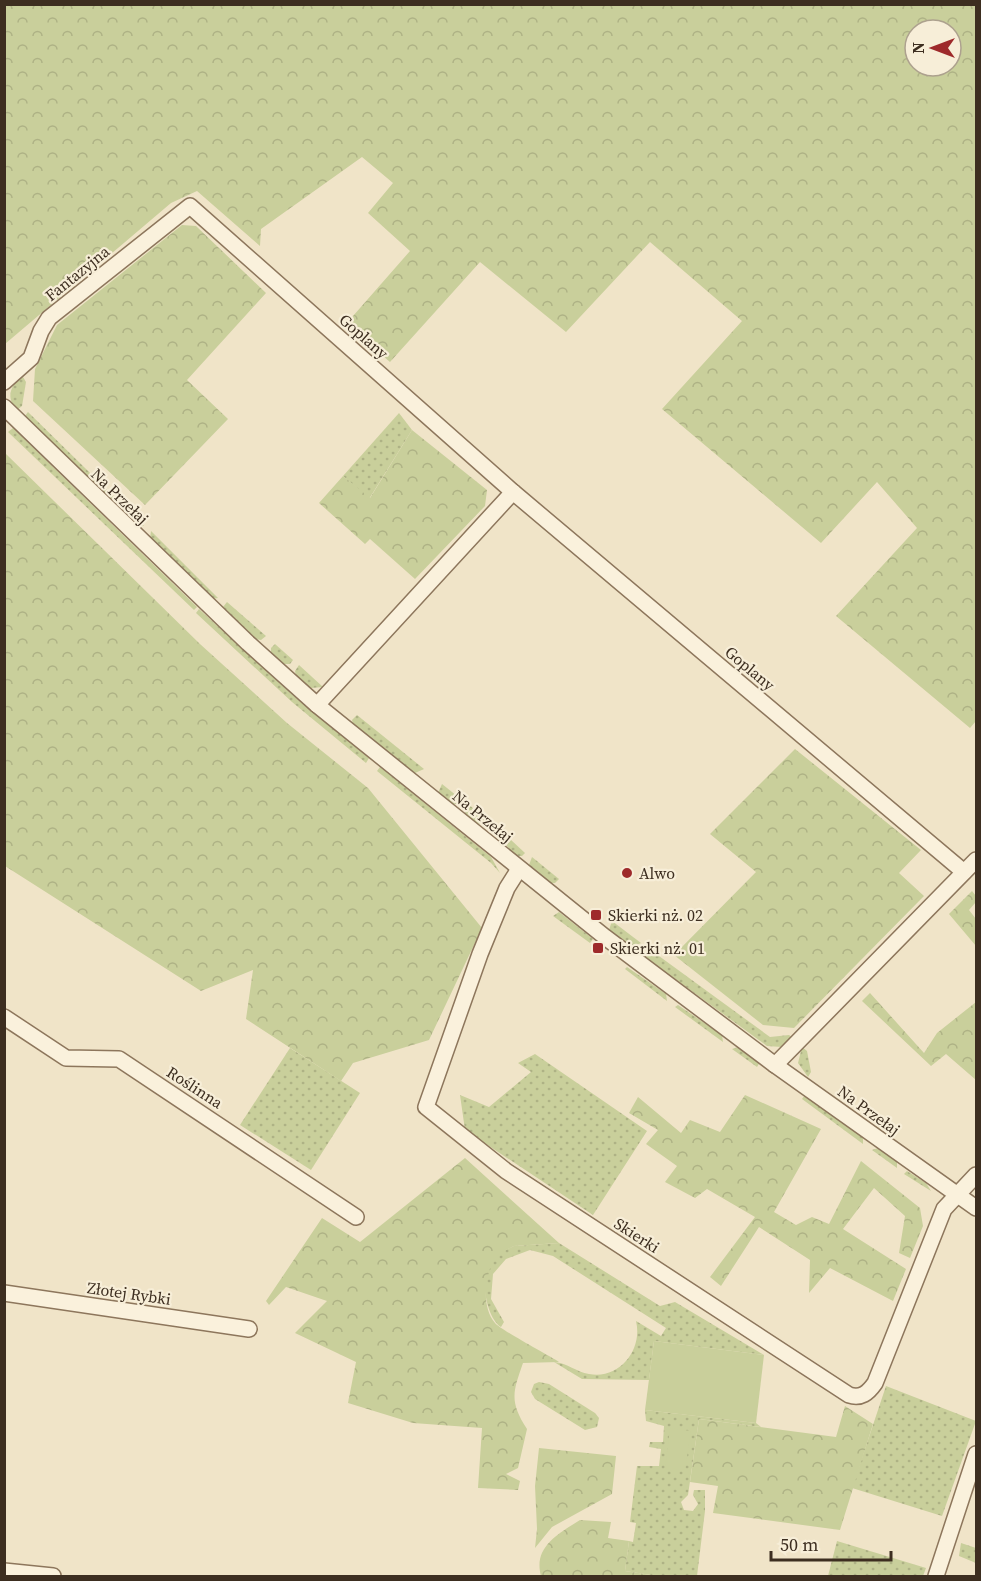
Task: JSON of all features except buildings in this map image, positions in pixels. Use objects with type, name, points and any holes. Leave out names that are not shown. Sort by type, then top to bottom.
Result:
[{"type":"street","name":"Fantazyjna","points":[[4,382],[31,358],[41,331],[49,318],[190,206]]},
{"type":"street","name":"Goplany","points":[[190,206],[513,492],[964,872]]},
{"type":"street","name":"Na Przełaj","points":[[4,407],[239,635],[317,705],[605,937],[775,1065],[976,1208]]},
{"type":"street","points":[[317,705],[513,492]]},
{"type":"street","points":[[775,1065],[976,860]]},
{"type":"street","name":"Skierki","points":[[519,869],[507,888],[480,954],[426,1107],[506,1172],[849,1395],[856,1397],[869,1391],[875,1383],[939,1219],[944,1209],[957,1195]]},
{"type":"street","name":"Roślinna","points":[[4,1017],[66,1058],[119,1059],[356,1217]]},
{"type":"street","points":[[957,1195],[976,1175]]},
{"type":"street","name":"Złotej Rybki","points":[[4,1293],[249,1329]]},
{"type":"street","points":[[936,1576],[976,1454]]},
{"type":"street","points":[[4,1571],[53,1576]]},
{"type":"green space","points":[[5,4],[976,5],[976,721],[970,728],[836,616],[917,528],[877,482],[821,543],[662,409],[742,321],[650,242],[566,332],[480,262],[390,362],[346,324],[410,251],[368,213],[393,183],[362,157],[261,229],[260,246],[197,191],[171,203],[5,344]]},
{"type":"green space","points":[[182,225],[196,226],[266,293],[187,380],[228,419],[145,505],[33,401],[35,369],[57,325]]},
{"type":"green space","points":[[23,377],[26,382],[22,406],[17,410],[10,397],[12,388]]},
{"type":"green space","points":[[28,412],[144,526],[138,526],[25,416]]},
{"type":"green space","points":[[399,413],[412,430],[369,499],[343,476]]},
{"type":"green space","points":[[13,428],[197,607],[194,610],[8,432]]},
{"type":"green space","points":[[412,430],[487,490],[485,506],[415,579],[370,539],[365,544],[319,503],[343,476],[370,498]]},
{"type":"green space","points":[[5,453],[200,644],[287,723],[368,788],[482,928],[429,1040],[353,1063],[341,1081],[246,1019],[253,970],[201,991],[5,866]]},
{"type":"green space","points":[[151,531],[218,598],[212,599],[150,539]]},
{"type":"green space","points":[[227,602],[266,636],[261,640],[255,639],[224,610],[223,607]]},
{"type":"green space","points":[[199,609],[297,699],[369,758],[366,763],[292,702],[196,613]]},
{"type":"green space","points":[[275,644],[293,660],[290,664],[284,664],[271,653],[271,648]]},
{"type":"green space","points":[[299,665],[323,687],[311,688],[296,676],[295,671]]},
{"type":"green space","points":[[357,715],[424,769],[415,773],[353,724],[352,720]]},
{"type":"green space","points":[[795,749],[921,850],[899,873],[924,896],[794,1028],[763,1025],[674,955],[756,872],[710,834]]},
{"type":"green space","points":[[380,767],[491,857],[500,873],[491,863],[377,771]]},
{"type":"green space","points":[[442,784],[462,800],[458,804],[452,804],[438,793]]},
{"type":"green space","points":[[468,804],[486,819],[482,823],[477,824],[465,814]]},
{"type":"green space","points":[[510,839],[525,853],[522,856],[516,856],[505,844]]},
{"type":"green space","points":[[532,857],[559,879],[555,883],[550,883],[529,865]]},
{"type":"green space","points":[[972,891],[976,896],[976,902],[969,910],[976,919],[976,946],[949,914]]},
{"type":"green space","points":[[559,912],[593,939],[590,943],[553,916]]},
{"type":"green space","points":[[612,921],[641,943],[632,947],[609,930]]},
{"type":"green space","points":[[648,948],[770,1037],[789,1035],[792,1037],[782,1047],[767,1046],[645,957]]},
{"type":"green space","points":[[627,967],[666,994],[667,1001],[625,969]]},
{"type":"green space","points":[[870,993],[924,1053],[937,1033],[976,1002],[976,1080],[946,1054],[931,1066],[862,1001]]},
{"type":"green space","points":[[678,1005],[722,1035],[723,1042],[675,1007]]},
{"type":"green space","points":[[738,1047],[760,1062],[757,1067],[732,1049]]},
{"type":"green space","points":[[802,1047],[807,1051],[811,1072],[808,1077],[798,1063]]},
{"type":"green space","points":[[290,1048],[360,1093],[311,1170],[240,1125]]},
{"type":"green space","points":[[535,1054],[647,1131],[593,1215],[465,1130],[460,1095],[489,1107],[531,1072],[518,1063]]},
{"type":"green space","points":[[745,1095],[821,1129],[774,1212],[796,1225],[812,1217],[829,1224],[861,1161],[920,1208],[923,1226],[910,1258],[899,1253],[905,1216],[874,1188],[843,1229],[906,1269],[893,1301],[830,1268],[809,1293],[810,1260],[759,1227],[721,1286],[710,1277],[755,1217],[707,1189],[695,1198],[665,1182],[677,1166],[646,1144],[658,1130],[629,1113],[638,1097],[681,1133],[690,1120],[720,1132]]},
{"type":"green space","points":[[805,1095],[863,1137],[863,1144],[802,1099]]},
{"type":"green space","points":[[878,1148],[897,1161],[897,1168],[872,1150]]},
{"type":"green space","points":[[465,1158],[559,1243],[514,1246],[495,1256],[487,1280],[487,1307],[495,1323],[559,1362],[523,1363],[515,1389],[515,1403],[527,1429],[518,1468],[506,1474],[520,1481],[518,1490],[478,1488],[482,1428],[413,1423],[348,1403],[356,1362],[295,1333],[327,1301],[286,1287],[269,1305],[266,1301],[322,1218],[360,1242]]},
{"type":"green space","points":[[907,1171],[926,1183],[931,1191],[904,1174]]},
{"type":"green space","points":[[559,1243],[660,1306],[675,1302],[764,1355],[654,1341],[649,1380],[582,1379],[554,1362],[589,1374],[600,1375],[610,1372],[627,1360],[632,1352],[636,1342],[636,1321],[661,1336],[666,1328],[553,1256],[530,1250],[506,1259],[493,1274],[491,1299],[504,1322],[501,1327],[489,1310],[486,1295],[486,1273],[494,1255],[514,1246]]},
{"type":"green space","points":[[654,1341],[764,1355],[756,1423],[645,1410]]},
{"type":"green space","points":[[539,1382],[549,1384],[595,1413],[599,1418],[597,1427],[585,1430],[535,1399],[531,1392],[534,1384]]},
{"type":"green space","points":[[886,1386],[976,1421],[942,1516],[852,1488]]},
{"type":"green space","points":[[845,1406],[873,1424],[840,1530],[713,1513],[718,1486],[690,1482],[699,1419],[836,1437]]},
{"type":"green space","points":[[645,1410],[756,1423],[761,1427],[699,1419],[688,1495],[681,1502],[684,1510],[693,1511],[698,1504],[693,1495],[694,1490],[705,1490],[705,1511],[697,1576],[658,1576],[625,1571],[629,1541],[633,1542],[636,1523],[630,1522],[637,1466],[659,1466],[661,1449],[649,1447],[650,1442],[663,1442],[664,1426],[646,1421]]},
{"type":"green space","points":[[670,1428],[691,1431],[685,1470],[665,1468]]},
{"type":"green space","points":[[539,1448],[616,1456],[612,1494],[552,1527],[535,1548],[537,1529],[535,1486]]},
{"type":"green space","points":[[580,1520],[611,1522],[608,1538],[629,1541],[625,1571],[658,1576],[541,1576],[539,1566],[544,1549],[556,1536]]},
{"type":"green space","points":[[837,1541],[926,1568],[923,1576],[828,1576]]},
{"type":"green space","points":[[961,1543],[976,1548],[976,1563],[959,1556]]},
{"type":"place","name":"Alwo","points":[[627,873]]},
{"type":"place","name":"Skierki nż. 02","points":[[596,915]]},
{"type":"place","name":"Skierki nż. 01","points":[[598,948]]}]
